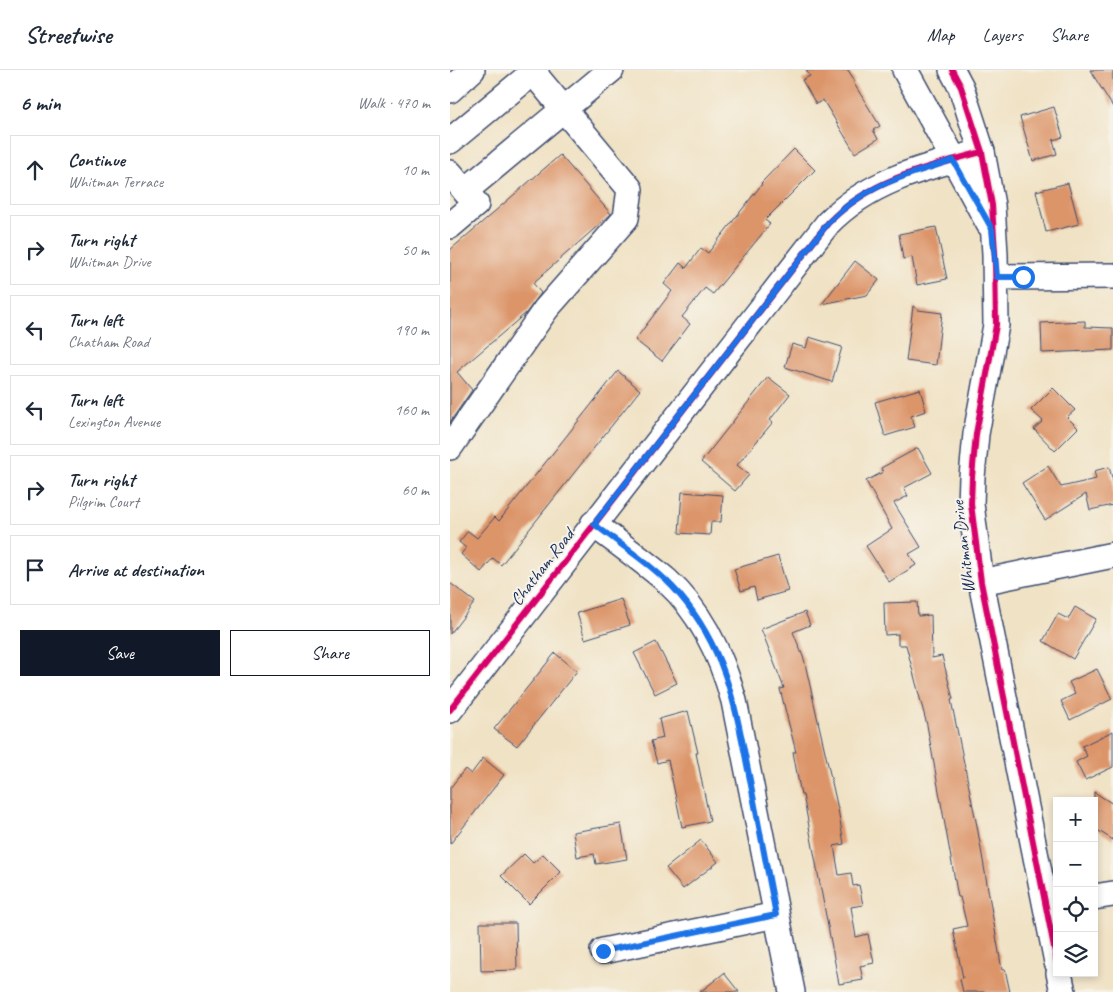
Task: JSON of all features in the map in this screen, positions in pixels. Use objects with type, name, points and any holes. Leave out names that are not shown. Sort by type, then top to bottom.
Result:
[{"type":"street","points":[[450,226],[476,204],[458,182],[564,109],[611,70]]},
{"type":"street","name":"Whitman Drive","points":[[905,70],[992,229]]},
{"type":"street","name":"Whitman Drive","points":[[952,70],[961,87],[982,152],[992,205],[992,229],[997,277],[996,325],[976,434],[971,504],[981,582],[1051,906],[1054,932]]},
{"type":"street","points":[[450,141],[534,71],[630,188],[626,218],[546,309],[450,447]]},
{"type":"street","name":"Chatham Road","points":[[450,710],[828,223],[843,208],[874,187],[982,152]]},
{"type":"street","points":[[997,277],[1113,276]]},
{"type":"street","points":[[594,524],[666,580],[702,625],[721,660],[734,700],[792,992]]},
{"type":"street","points":[[981,582],[1113,555]]},
{"type":"street","points":[[1098,896],[1113,894]]},
{"type":"street","points":[[603,951],[776,915]]},
{"type":"street","points":[[1060,977],[1063,992]]},
{"type":"building","points":[[806,70],[848,70],[855,81],[853,82],[880,126],[873,130],[878,139],[855,153],[823,100],[816,104],[802,80],[810,76]]},
{"type":"building","points":[[1090,70],[1113,70],[1113,107]]},
{"type":"building","points":[[1054,107],[1063,137],[1053,140],[1057,154],[1033,161],[1020,117]]},
{"type":"building","points":[[794,149],[815,170],[765,220],[770,224],[713,294],[705,288],[682,317],[690,324],[662,361],[635,340],[672,291],[664,284],[680,263],[686,268],[701,248],[708,253],[761,183]]},
{"type":"building","points":[[560,155],[611,214],[533,283],[541,293],[526,313],[457,372],[472,390],[450,422],[450,250]]},
{"type":"building","points":[[1068,183],[1079,224],[1046,232],[1036,191]]},
{"type":"building","points":[[936,227],[947,279],[917,285],[912,257],[903,259],[899,234]]},
{"type":"building","points":[[855,261],[879,280],[867,295],[822,304]]},
{"type":"building","points":[[913,306],[918,310],[942,313],[936,365],[906,361]]},
{"type":"building","points":[[1085,321],[1085,327],[1113,328],[1113,350],[1042,353],[1041,323]]},
{"type":"building","points":[[809,337],[842,347],[832,382],[785,367],[792,344],[806,348]]},
{"type":"building","points":[[618,371],[640,390],[501,565],[493,558],[481,572],[461,554],[466,548],[459,542],[468,531],[477,538],[495,517],[499,521]]},
{"type":"building","points":[[768,377],[790,394],[770,420],[773,422],[737,465],[749,475],[735,491],[701,462]]},
{"type":"building","points":[[1053,388],[1075,410],[1067,417],[1078,428],[1055,451],[1034,429],[1043,421],[1031,410]]},
{"type":"building","points":[[920,389],[926,411],[911,416],[915,427],[885,436],[875,402]]},
{"type":"building","points":[[918,448],[932,473],[904,488],[908,496],[894,503],[921,547],[909,554],[916,565],[889,582],[866,546],[892,529],[866,481],[883,472],[881,468]]},
{"type":"building","points":[[1048,466],[1061,487],[1096,479],[1094,471],[1109,467],[1113,481],[1113,505],[1090,510],[1086,494],[1045,520],[1022,483]]},
{"type":"building","points":[[682,492],[723,495],[721,522],[711,522],[710,535],[679,533]]},
{"type":"building","points":[[778,556],[788,591],[757,600],[754,587],[741,591],[734,569]]},
{"type":"building","points":[[450,583],[475,602],[450,634]]},
{"type":"building","points":[[621,599],[630,625],[585,639],[577,613]]},
{"type":"building","points":[[917,602],[918,616],[931,615],[932,658],[942,656],[953,699],[951,700],[977,826],[1002,970],[1005,969],[1010,992],[963,992],[960,979],[963,978],[953,929],[967,926],[960,897],[958,897],[927,725],[906,645],[898,645],[898,634],[885,635],[884,603]]},
{"type":"building","points":[[1075,607],[1096,619],[1073,659],[1043,641],[1058,614],[1068,619]]},
{"type":"building","points":[[805,612],[810,625],[793,632],[804,659],[838,809],[844,844],[834,846],[839,875],[851,873],[853,886],[859,885],[863,905],[851,907],[856,937],[868,934],[874,963],[860,966],[863,980],[839,984],[793,752],[796,752],[780,689],[784,688],[761,629]]},
{"type":"building","points":[[656,642],[677,683],[655,694],[634,653]]},
{"type":"building","points":[[555,653],[577,671],[517,746],[494,729]]},
{"type":"building","points":[[1097,669],[1112,699],[1070,720],[1061,701],[1075,694],[1069,682]]},
{"type":"building","points":[[688,711],[698,753],[696,753],[710,821],[682,827],[668,760],[657,763],[651,741],[663,738],[659,719]]},
{"type":"building","points":[[1113,731],[1113,767],[1085,780],[1076,762],[1087,756],[1082,746]]},
{"type":"building","points":[[483,758],[504,775],[450,844],[450,788],[465,769],[471,774]]},
{"type":"building","points":[[1094,792],[1113,804],[1113,840],[1098,831],[1098,797],[1094,797]]},
{"type":"building","points":[[621,824],[627,859],[596,864],[594,854],[577,857],[573,832]]},
{"type":"building","points":[[701,840],[718,862],[683,889],[666,868]]},
{"type":"building","points":[[524,854],[533,863],[543,854],[561,872],[529,904],[501,876]]},
{"type":"building","points":[[480,923],[516,923],[517,970],[481,971]]},
{"type":"building","points":[[724,973],[739,992],[700,992]]},
{"type":"cycle path","points":[[952,70],[961,87],[982,152],[992,205],[995,254],[996,325],[976,434],[971,504],[981,582],[1053,942]]},
{"type":"cycle path","points":[[450,710],[828,223],[844,208],[862,196],[899,177],[940,163],[982,152]]},
{"type":"route","points":[[603,951],[776,915],[734,700],[721,660],[691,609],[666,580],[594,524],[828,223],[843,208],[874,187],[953,160],[992,229],[997,277],[1023,277]]}]
